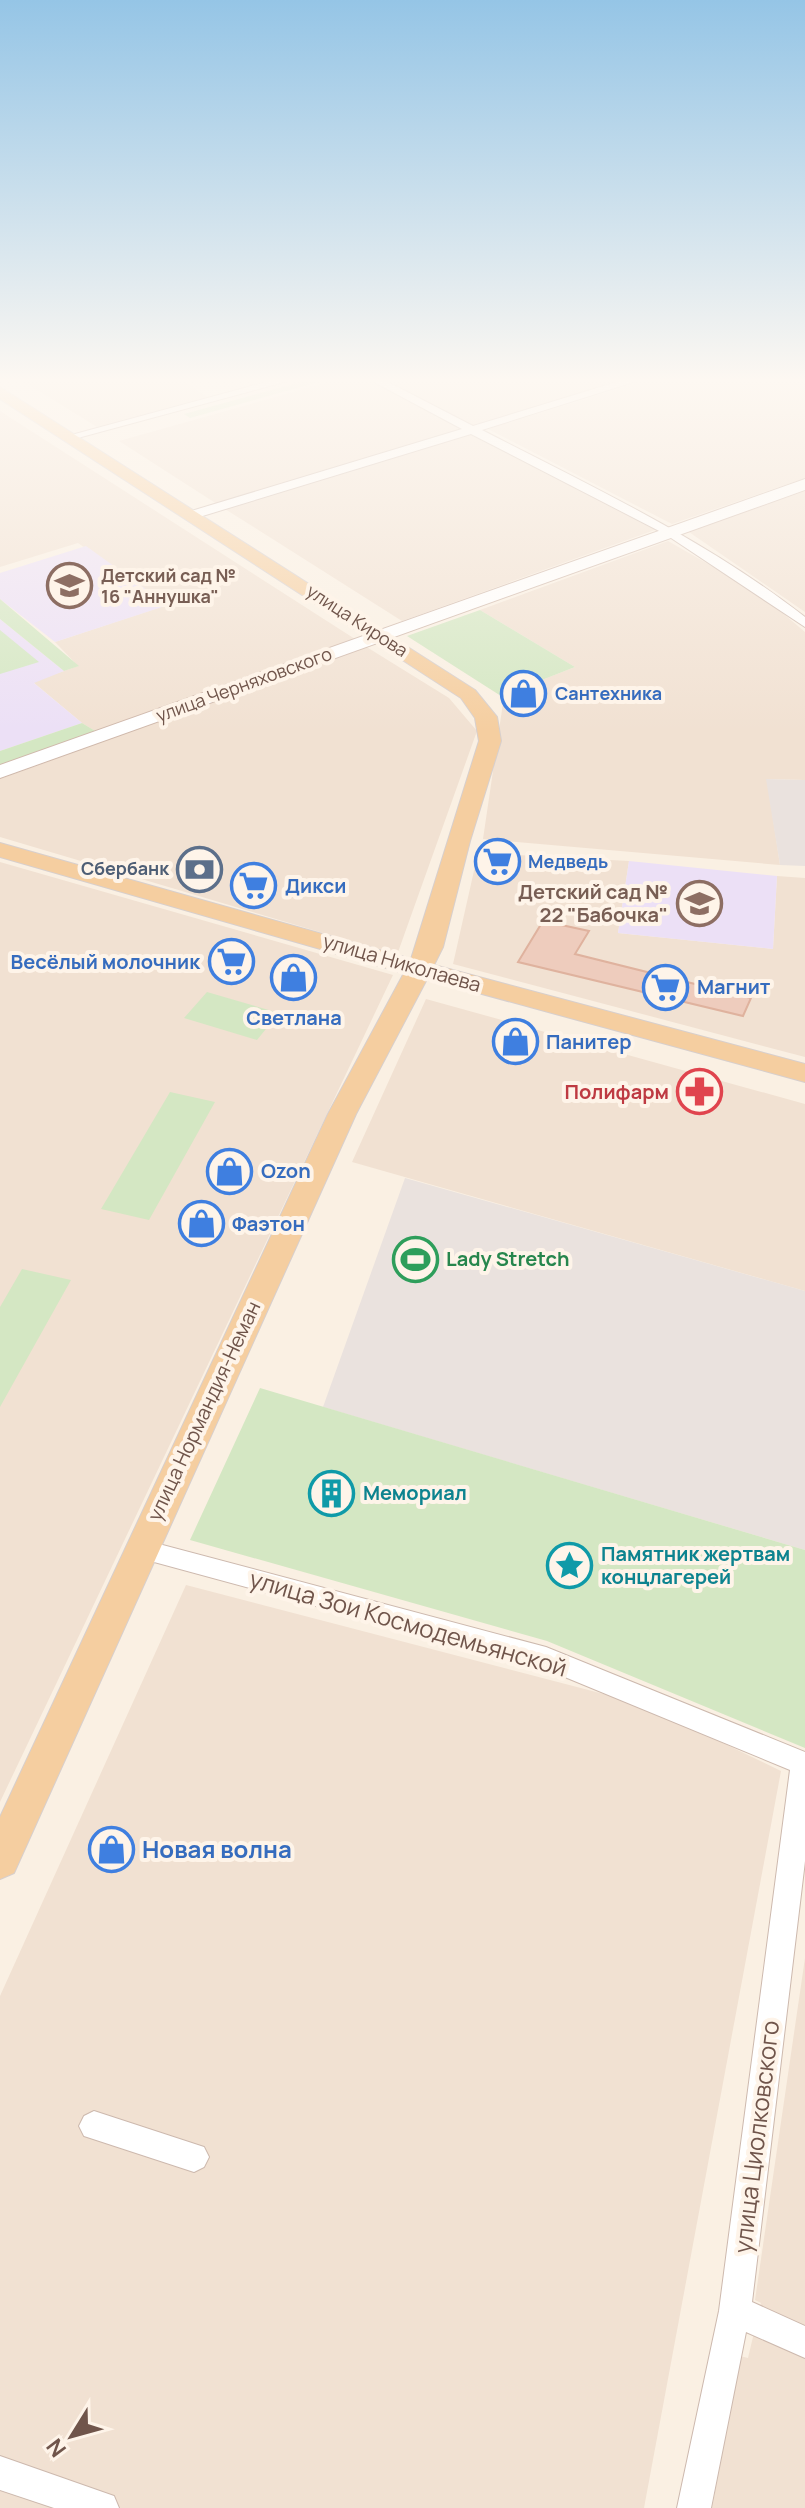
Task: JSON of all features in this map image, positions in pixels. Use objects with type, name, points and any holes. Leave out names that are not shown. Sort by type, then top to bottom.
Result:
[{"type":"main road","name":"улица Кирова","points":[[165,498],[468,694],[486,717],[490,741],[458,841],[430,947],[420,968]]},
{"type":"main road","name":"улица Николаева","points":[[0,850],[805,1073]]},
{"type":"main road","name":"улица Нормандия-Неман","points":[[0,1860],[342,1114],[420,968]]},
{"type":"street","points":[[192,515],[248,498]]},
{"type":"street","points":[[605,498],[669,531],[768,594],[805,623]]},
{"type":"street","name":"улица Черняховского","points":[[0,772],[764,498]]},
{"type":"street","name":"улица Зои Космодемьянской","points":[[140,1549],[546,1658],[805,1764]]},
{"type":"street","name":"улица Циолковского","points":[[694,2508],[735,2311],[805,1764]]},
{"type":"street","points":[[94,2126],[194,2157]]},
{"type":"street","points":[[735,2311],[805,2342]]},
{"type":"street","points":[[0,2473],[102,2508]]},
{"type":"shaded area","points":[[0,498],[136,498],[355,639],[97,732],[33,682],[78,666],[55,642],[167,605],[78,543],[0,567]]},
{"type":"shaded area","points":[[208,498],[236,498],[217,504]]},
{"type":"shaded area","points":[[261,498],[593,498],[655,530],[402,621],[225,509]]},
{"type":"shaded area","points":[[622,498],[747,498],[672,524]]},
{"type":"shaded area","points":[[785,498],[805,498],[805,612],[689,532]]},
{"type":"shaded area","points":[[668,541],[759,593],[805,632],[805,780],[767,779],[780,865],[483,839],[503,703],[501,696],[575,667],[480,610]]},
{"type":"shaded area","name":"Детский сад № 16 \"Аннушка\"","points":[[86,546],[168,605],[55,642],[0,599],[0,573]]},
{"type":"shaded area","points":[[0,619],[64,671],[34,683],[82,723],[0,751]]},
{"type":"shaded area","points":[[365,646],[449,698],[477,731],[397,955],[0,837],[0,779]]},
{"type":"shaded area","points":[[766,779],[805,780],[805,866],[780,865]]},
{"type":"shaded area","points":[[478,853],[629,861],[618,933],[773,949],[777,876],[805,878],[805,1057],[453,964]]},
{"type":"shaded area","name":"Детский сад № 22 \"Бабочка\"","points":[[629,861],[777,876],[773,949],[618,933]]},
{"type":"shaded area","points":[[0,862],[393,975],[0,1802]]},
{"type":"shaded area","points":[[426,999],[805,1104],[805,1291],[352,1162]]},
{"type":"shaded area","points":[[405,1178],[805,1291],[805,1550],[323,1407]]},
{"type":"shaded area","points":[[186,1585],[642,1704],[781,1771],[644,2508],[0,2508],[0,1996]]},
{"type":"shaded area","points":[[805,1958],[805,2508],[712,2508],[740,2356],[748,2358],[761,2303],[755,2300]]},
{"type":"green space","points":[[0,599],[79,666],[64,671],[0,619]]},
{"type":"green space","points":[[480,610],[575,667],[501,696],[407,636]]},
{"type":"green space","points":[[0,630],[39,662],[0,674]]},
{"type":"green space","points":[[82,723],[97,732],[0,769],[0,751]]},
{"type":"green space","points":[[207,992],[279,1013],[257,1040],[184,1018]]},
{"type":"green space","points":[[170,1092],[215,1102],[149,1220],[101,1209]]},
{"type":"green space","points":[[22,1269],[71,1280],[0,1407],[0,1307]]},
{"type":"green space","points":[[260,1388],[805,1550],[805,1748],[547,1641],[190,1540]]},
{"type":"building","points":[[543,921],[589,931],[575,954],[751,998],[743,1016],[518,962]]},
{"type":"place","name":"Детский сад № 16 \"Аннушка\"","points":[[70,586]]},
{"type":"place","name":"Сантехника","points":[[524,694]]},
{"type":"place","name":"Медведь","points":[[497,862]]},
{"type":"place","name":"Сбербанк","points":[[200,869]]},
{"type":"place","name":"Дикси","points":[[254,886]]},
{"type":"place","name":"Детский сад № 22 \"Бабочка\"","points":[[699,904]]},
{"type":"place","name":"Весёлый молочник","points":[[231,962]]},
{"type":"place","name":"Светлана","points":[[294,978]]},
{"type":"place","name":"Магнит","points":[[666,987]]},
{"type":"place","name":"Панитер","points":[[515,1042]]},
{"type":"place","name":"Полифарм","points":[[700,1092]]},
{"type":"place","name":"Ozon","points":[[230,1171]]},
{"type":"place","name":"Фаэтон","points":[[201,1224]]},
{"type":"place","name":"Lady Stretch","points":[[415,1259]]},
{"type":"place","name":"Мемориал","points":[[332,1493]]},
{"type":"place","name":"Памятник жертвам концлагерей","points":[[570,1566]]},
{"type":"place","name":"Новая волна","points":[[111,1850]]}]
